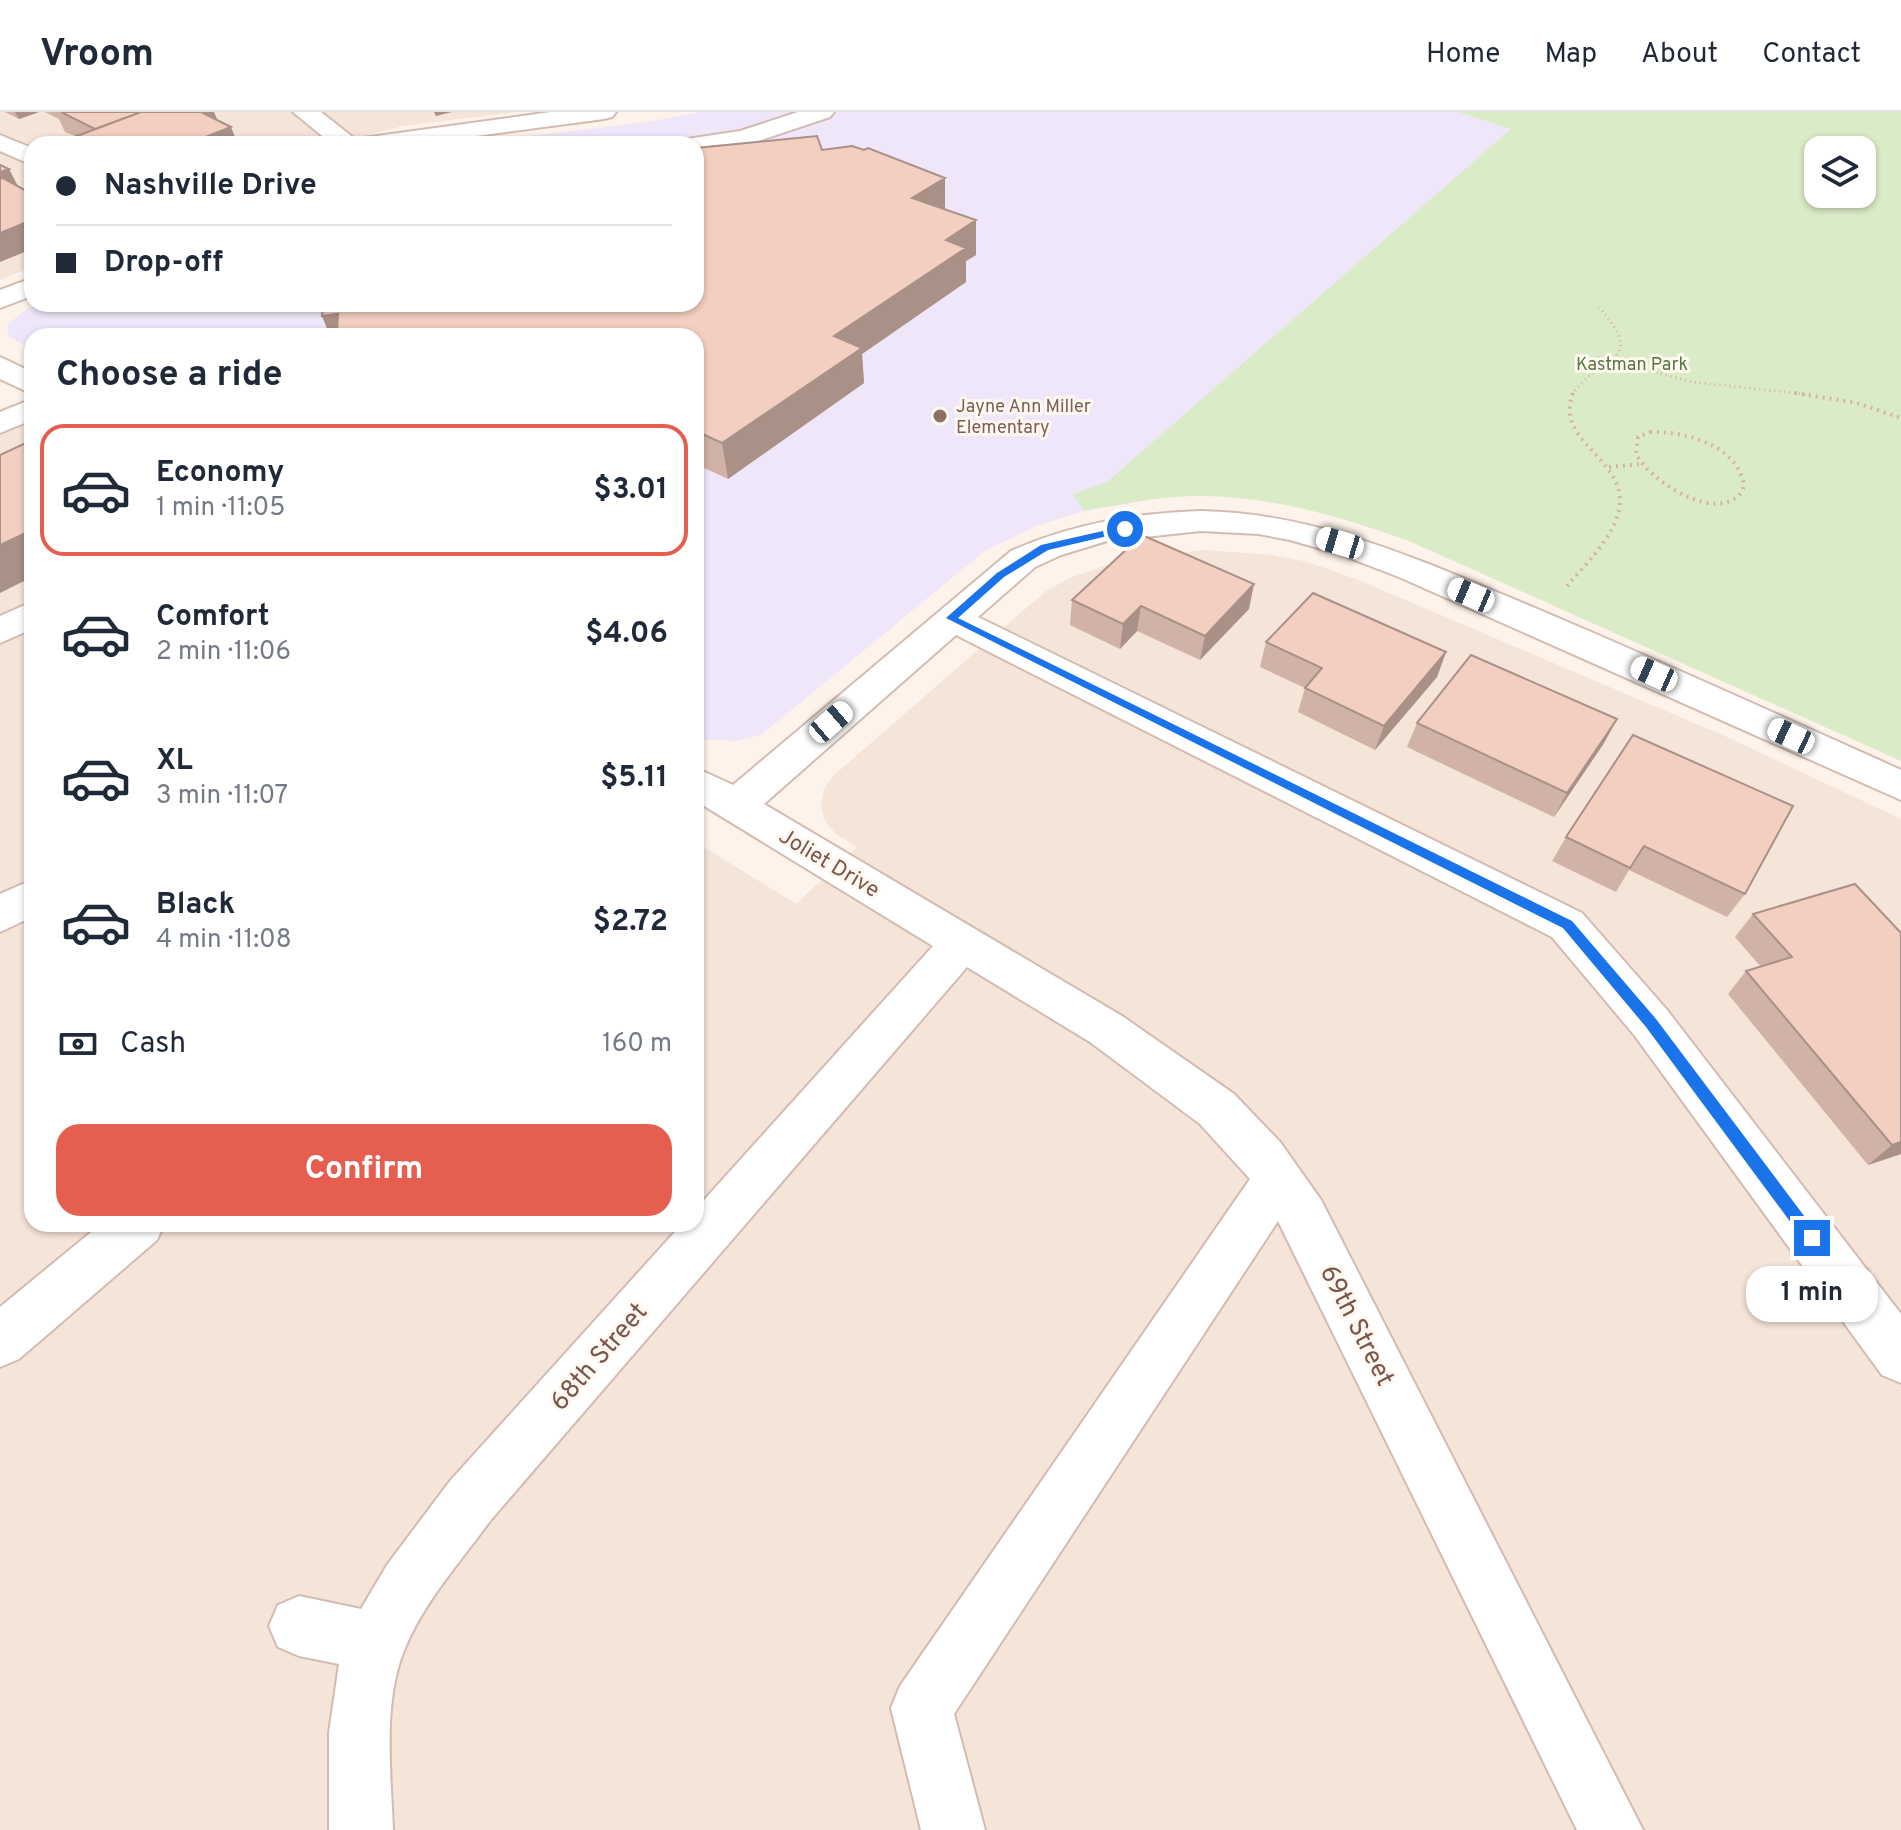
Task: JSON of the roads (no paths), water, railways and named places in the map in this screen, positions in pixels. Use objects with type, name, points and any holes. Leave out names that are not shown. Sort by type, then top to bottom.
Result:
[{"type":"street","points":[[305,112],[338,136]]},
{"type":"street","points":[[704,143],[743,138],[822,112]]},
{"type":"street","points":[[442,136],[599,120]]},
{"type":"street","points":[[0,142],[24,154]]},
{"type":"street","points":[[0,300],[24,290]]},
{"type":"street","points":[[0,366],[24,380]]},
{"type":"street","points":[[0,424],[24,412]]},
{"type":"street","points":[[735,806],[1001,575],[1045,547],[1147,525],[1198,522],[1258,524],[1312,535],[1369,552],[1599,649],[1901,786]]},
{"type":"street","points":[[0,631],[24,618]]},
{"type":"street","points":[[951,618],[1567,925],[1651,1023],[1901,1357]]},
{"type":"street","name":"Joliet Drive","points":[[704,787],[964,941]]},
{"type":"street","points":[[0,915],[24,901]]},
{"type":"street","name":"69th Street","points":[[964,941],[1106,1029],[1217,1109],[1263,1157],[1310,1230],[1611,1830]]},
{"type":"street","name":"68th Street","points":[[361,1830],[361,1707],[375,1642],[409,1585],[470,1501],[964,941]]},
{"type":"street","points":[[953,1830],[922,1708],[1278,1180]]},
{"type":"street","points":[[0,1341],[129,1232]]},
{"type":"street","points":[[299,1626],[375,1642]]},
{"type":"place","name":"Jayne Ann Miller Elementary","points":[[940,416]]},
{"type":"park label","name":"Kastman Park","points":[[1632,364]]}]
